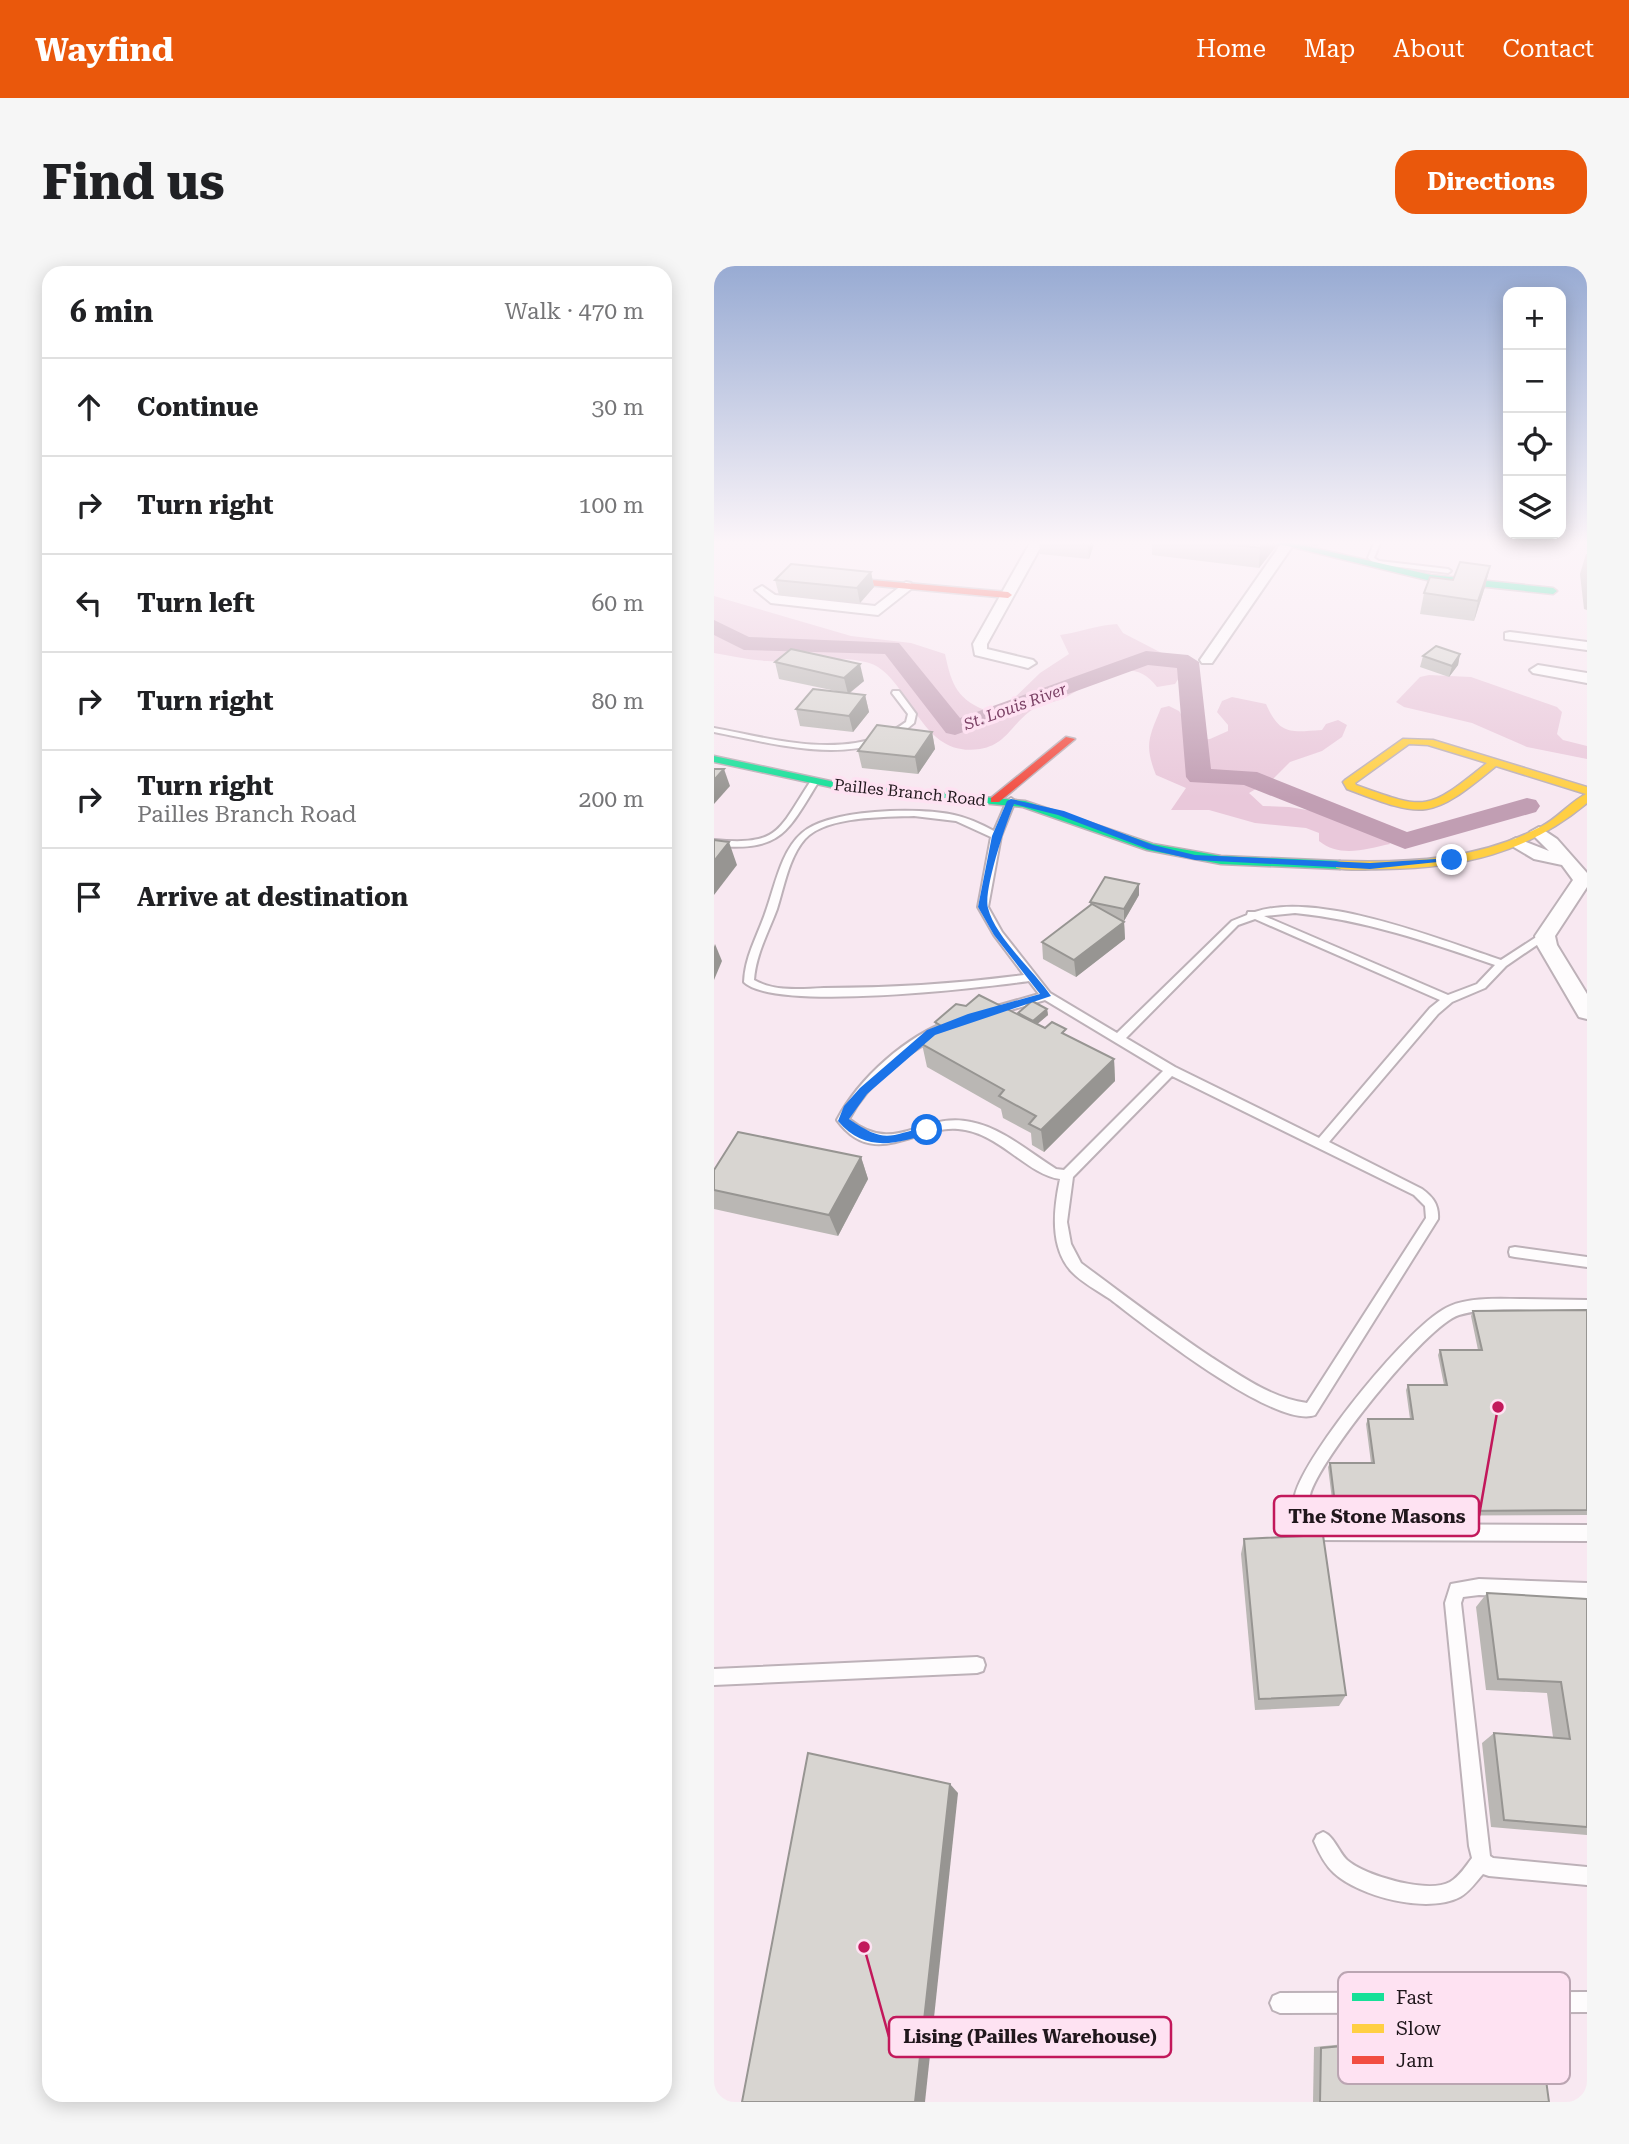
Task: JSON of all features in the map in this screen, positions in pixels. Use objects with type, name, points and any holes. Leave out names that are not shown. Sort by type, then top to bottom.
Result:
[{"type":"street","points":[[991,627],[981,644],[980,652],[1028,663]]},
{"type":"street","points":[[1207,660],[1230,627]]},
{"type":"street","points":[[1510,636],[1587,646]]},
{"type":"street","points":[[1538,670],[1587,678]]},
{"type":"street","points":[[1003,801],[1070,739]]},
{"type":"street","points":[[1494,763],[1440,805],[1428,809],[1413,808],[1351,787],[1349,782],[1396,748],[1414,739],[1494,763],[1587,791]]},
{"type":"street","name":"Pailles Branch Road","points":[[714,759],[872,791],[1003,801],[1061,813],[1151,847],[1220,860],[1402,865],[1452,860],[1517,843],[1539,832],[1587,797]]},
{"type":"street","points":[[1539,832],[1560,849],[1564,860],[1582,880],[1545,936],[1547,945],[1587,1012]]},
{"type":"street","points":[[1517,843],[1541,855],[1564,860]]},
{"type":"lane","points":[[714,730],[823,748],[845,748],[902,730],[910,723],[912,714],[896,693]]},
{"type":"lane","points":[[714,842],[741,846],[767,844],[782,830],[814,781]]},
{"type":"lane","points":[[1003,801],[983,907],[998,933],[1046,996],[1171,1070],[1322,1142],[1429,1200],[1433,1209],[1432,1219],[1310,1410],[1299,1411],[1260,1395],[1076,1267],[1064,1248],[1060,1216],[1067,1175],[1171,1070]]},
{"type":"lane","points":[[996,836],[945,815],[866,816],[835,819],[814,827],[802,837],[784,873],[749,965],[749,982],[760,989],[778,992],[890,993],[962,988],[1031,977]]},
{"type":"lane","points":[[1118,1039],[1236,923],[1251,914],[1275,909],[1365,920],[1503,964]]},
{"type":"lane","points":[[1251,914],[1448,999]]},
{"type":"lane","points":[[1322,1142],[1434,1011],[1448,999],[1480,986],[1503,964],[1545,936]]},
{"type":"lane","points":[[1046,996],[967,1019],[931,1033],[899,1058],[847,1109],[843,1121],[871,1140],[891,1141],[948,1125],[972,1126],[1053,1173],[1067,1175]]},
{"type":"lane","points":[[1516,1252],[1587,1262]]},
{"type":"lane","points":[[1587,1306],[1483,1308],[1445,1313],[1411,1345],[1344,1424],[1303,1493],[1305,1520],[1317,1532],[1587,1532]]},
{"type":"lane","points":[[1587,1591],[1479,1587],[1457,1590],[1453,1595],[1478,1846],[1482,1861],[1489,1867],[1587,1876]]},
{"type":"lane","points":[[714,1677],[977,1665]]},
{"type":"lane","points":[[1323,1841],[1332,1858],[1348,1873],[1374,1885],[1425,1895],[1454,1891],[1482,1861]]},
{"type":"lane","points":[[1280,2003],[1338,2003]]},
{"type":"shaded area","points":[[714,627],[819,627],[851,636],[911,643],[945,654],[950,675],[963,697],[990,712],[1009,703],[1040,673],[1069,654],[1060,635],[1100,627],[1119,627],[1123,633],[1181,663],[1182,673],[1175,684],[1157,687],[1136,671],[1113,672],[1064,698],[1033,709],[996,744],[980,749],[961,749],[945,743],[932,733],[890,677],[868,663],[840,659],[767,661],[714,653]]},
{"type":"shaded area","points":[[1420,677],[1471,677],[1557,707],[1562,712],[1557,734],[1563,740],[1587,746],[1587,759],[1527,747],[1472,723],[1404,707],[1396,702]]},
{"type":"shaded area","points":[[1232,697],[1266,704],[1276,722],[1288,730],[1322,730],[1326,724],[1338,720],[1347,725],[1342,737],[1322,751],[1290,762],[1273,779],[1249,793],[1263,806],[1289,807],[1379,822],[1390,844],[1344,851],[1327,846],[1319,841],[1319,833],[1306,828],[1255,823],[1209,810],[1171,810],[1186,788],[1156,775],[1152,765],[1150,741],[1161,708],[1169,706],[1179,711],[1198,740],[1210,739],[1228,731],[1228,725],[1217,712],[1222,701]]},
{"type":"building","points":[[1436,646],[1460,654],[1452,666],[1423,656]]},
{"type":"building","points":[[791,649],[860,664],[844,678],[775,662]]},
{"type":"building","points":[[813,689],[865,695],[849,716],[796,709]]},
{"type":"building","points":[[877,725],[932,732],[915,757],[858,751]]},
{"type":"building","points":[[714,769],[724,769],[714,780]]},
{"type":"building","points":[[714,840],[729,842],[714,861]]},
{"type":"building","points":[[1105,877],[1139,884],[1124,909],[1090,902]]},
{"type":"building","points":[[1092,904],[1124,922],[1074,960],[1042,942]]},
{"type":"building","points":[[979,995],[1045,1028],[1052,1022],[1066,1029],[1062,1033],[1114,1059],[1041,1130],[1029,1124],[1036,1116],[999,1096],[1004,1090],[922,1044],[943,1027],[935,1022],[956,1004],[966,1006]]},
{"type":"building","points":[[1032,1001],[1047,1009],[1033,1021],[1018,1013]]},
{"type":"building","points":[[738,1132],[861,1157],[829,1215],[714,1190],[714,1170]]},
{"type":"building","points":[[1587,1310],[1587,1510],[1336,1512],[1330,1463],[1374,1463],[1368,1419],[1413,1419],[1408,1385],[1447,1385],[1440,1350],[1482,1350],[1473,1311]]},
{"type":"building","points":[[1323,1535],[1346,1695],[1259,1699],[1244,1539]]},
{"type":"building","points":[[1487,1593],[1587,1599],[1587,1827],[1504,1820],[1494,1733],[1570,1739],[1561,1682],[1498,1679]]},
{"type":"building","points":[[808,1753],[950,1784],[915,2102],[742,2102]]},
{"type":"building","points":[[1338,2046],[1338,2084],[1547,2084],[1549,2102],[1320,2102],[1321,2048]]},
{"type":"waterway","name":"St. Louis River","points":[[715,627],[744,643],[891,648],[955,728],[1146,658],[1188,662],[1199,777],[1248,777],[1405,841],[1527,806]]},
{"type":"traffic: fast","points":[[714,759],[844,787],[1025,804],[1151,847],[1221,860],[1340,865]]},
{"type":"traffic: slow","points":[[1494,763],[1455,794],[1428,807],[1399,804],[1351,787],[1349,782],[1407,741],[1429,742],[1587,791]]},
{"type":"traffic: slow","points":[[1340,865],[1420,864],[1448,861],[1500,849],[1549,827],[1587,797]]},
{"type":"traffic: jam","points":[[995,800],[1070,739]]},
{"type":"place","name":"The Stone Masons","points":[[1498,1407]]},
{"type":"place","name":"Lising (Pailles Warehouse)","points":[[864,1947]]},
{"type":"route","points":[[927,1130],[891,1141],[871,1140],[843,1121],[847,1109],[864,1091],[931,1033],[972,1017],[1046,996],[998,933],[983,907],[996,836],[1011,801],[1061,813],[1151,847],[1195,858],[1370,866],[1452,860]]}]
